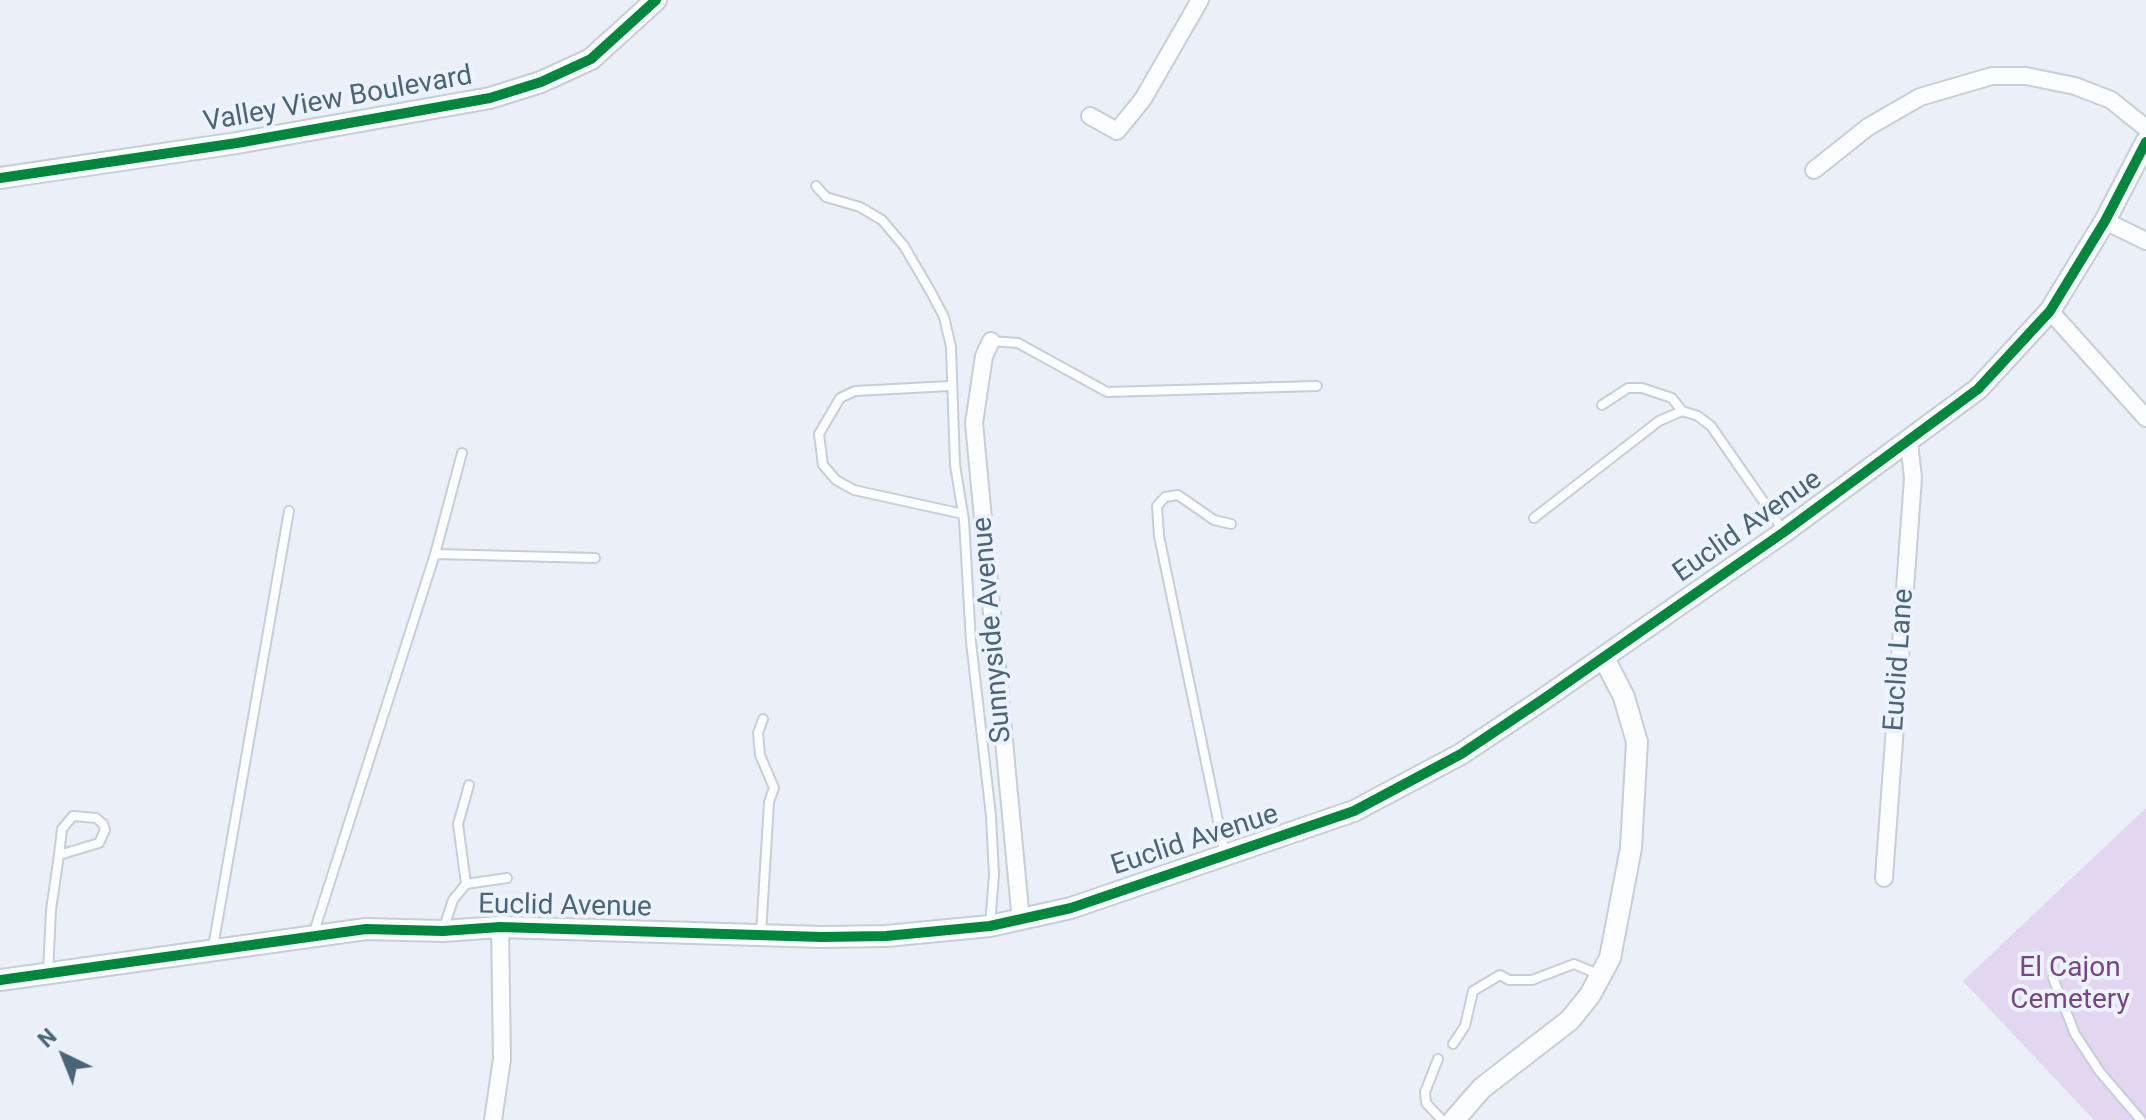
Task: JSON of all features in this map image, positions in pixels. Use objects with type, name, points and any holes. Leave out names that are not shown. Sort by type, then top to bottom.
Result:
[{"type":"street","name":"Valley View Boulevard","points":[[0,178],[237,143],[490,98],[541,82],[591,59],[656,0]]},
{"type":"street","points":[[1090,116],[1117,131],[1143,99],[1200,0]]},
{"type":"street","points":[[1814,170],[1868,127],[1920,97],[1992,76],[2026,76],[2075,86],[2111,100],[2146,128]]},
{"type":"street","name":"Euclid Avenue","points":[[0,980],[366,929],[443,931],[500,927],[886,936],[990,926],[1071,908],[1314,826],[1401,788],[1461,754],[1784,532],[1978,389],[2050,311],[2105,221],[2146,142]]},
{"type":"street","points":[[2105,221],[2146,241]]},
{"type":"street","points":[[2050,311],[2146,418]]},
{"type":"street","name":"Sunnyside Avenue","points":[[991,341],[984,356],[974,423],[1021,921]]},
{"type":"street","name":"Euclid Lane","points":[[1884,878],[1913,478],[1909,442]]},
{"type":"street","points":[[1454,1120],[1482,1088],[1570,1020],[1610,958],[1631,848],[1637,742],[1624,697],[1604,658]]},
{"type":"street","points":[[493,1120],[502,1059],[500,927]]},
{"type":"lane","points":[[816,186],[826,197],[860,207],[882,220],[904,246],[944,317],[951,347],[955,465],[963,514],[971,642],[991,816],[994,875],[990,926]]},
{"type":"lane","points":[[991,341],[1018,343],[1107,392],[1317,386]]},
{"type":"lane","points":[[950,386],[855,391],[840,398],[819,434],[823,465],[836,480],[854,490],[963,514]]},
{"type":"lane","points":[[1602,405],[1628,388],[1642,388],[1672,398],[1682,411],[1698,416],[1711,426],[1784,532]]},
{"type":"lane","points":[[1534,518],[1659,421],[1682,411]]},
{"type":"lane","points":[[313,936],[435,554],[462,453]]},
{"type":"lane","points":[[1225,855],[1159,536],[1157,506],[1165,497],[1178,495],[1214,520],[1231,524]]},
{"type":"lane","points":[[212,952],[289,511]]},
{"type":"lane","points":[[435,554],[595,558]]},
{"type":"lane","points":[[761,935],[769,802],[774,788],[760,755],[758,733],[763,719]]},
{"type":"lane","points":[[466,884],[458,824],[469,785]]},
{"type":"lane","points":[[48,974],[59,855],[62,829],[73,816],[96,818],[103,824],[105,830],[99,843],[59,855]]},
{"type":"lane","points":[[443,931],[453,900],[466,884],[507,878]]},
{"type":"lane","points":[[1453,1044],[1465,1026],[1473,991],[1500,975],[1509,980],[1532,980],[1574,964],[1601,975]]},
{"type":"lane","points":[[2053,978],[2075,1034],[2100,1072],[2141,1120]]},
{"type":"lane","points":[[1438,1059],[1425,1092],[1426,1103],[1442,1120]]},
{"type":"green space","name":"El Cajon Cemetery","points":[[2146,808],[2146,1120],[2094,1120],[1963,981]]},
{"type":"cycle path","points":[[0,178],[237,143],[490,98],[541,82],[591,59],[656,0]]},
{"type":"cycle path","points":[[0,980],[366,929],[443,931],[500,927],[821,937],[886,936],[990,926],[1071,908],[1354,811],[1461,754],[1542,700],[1784,532],[1978,389],[2050,311],[2105,221],[2146,142]]}]
